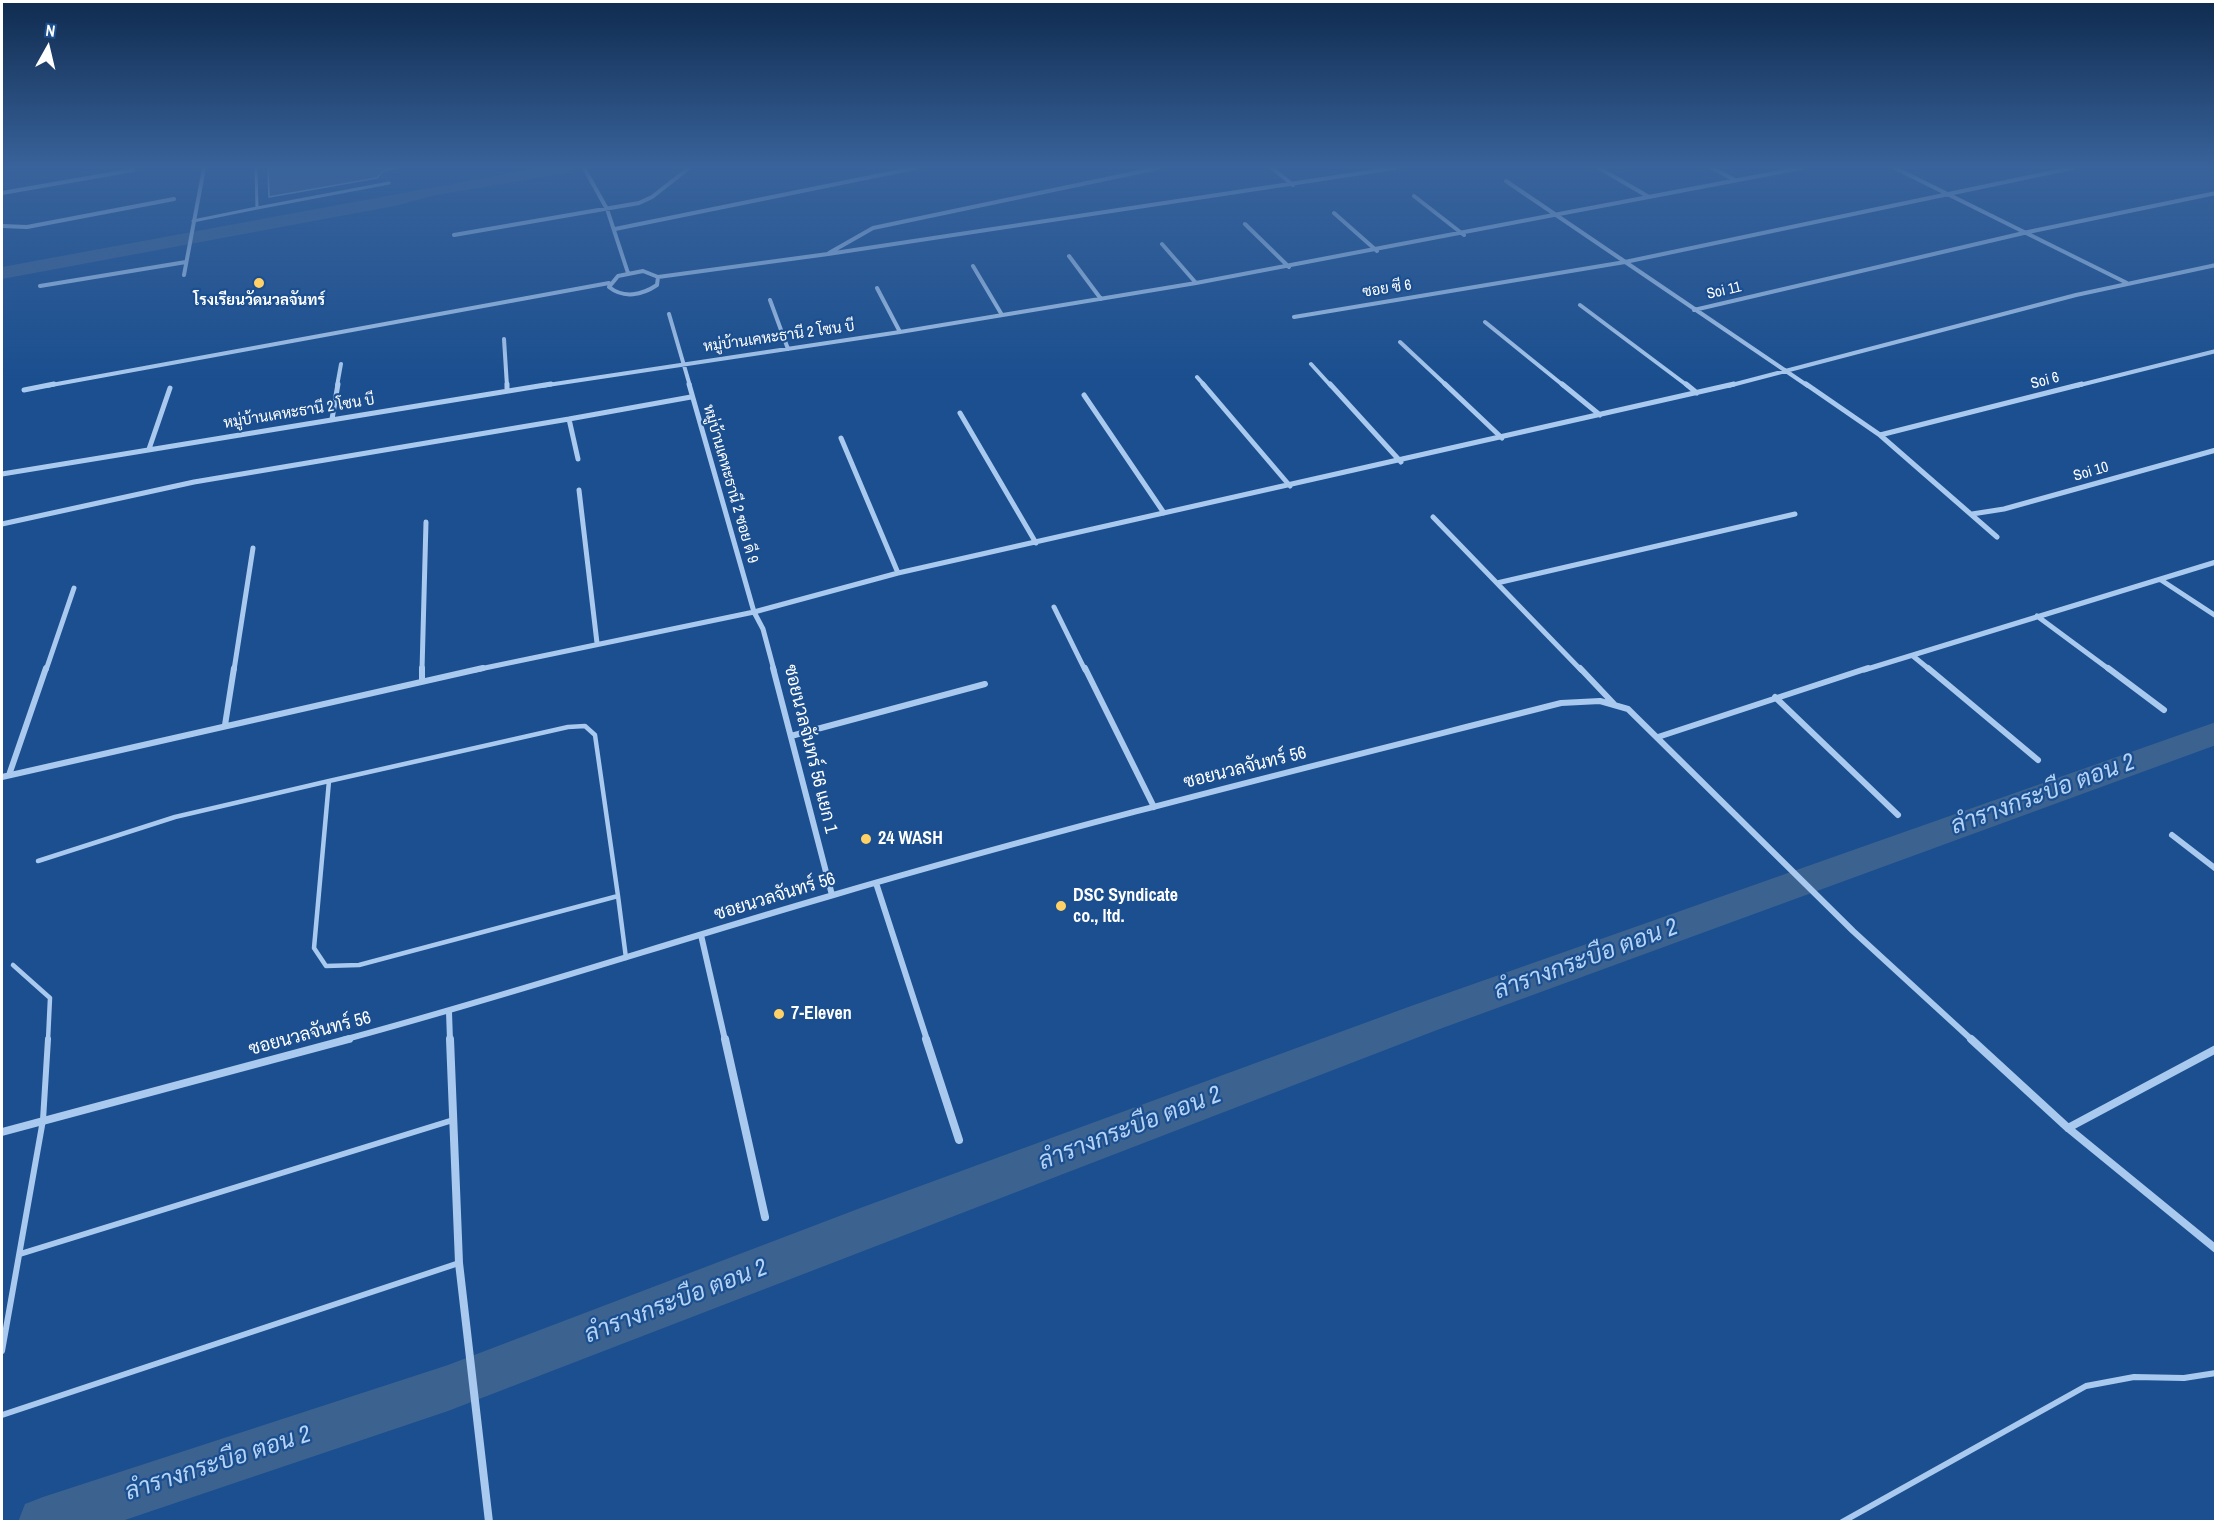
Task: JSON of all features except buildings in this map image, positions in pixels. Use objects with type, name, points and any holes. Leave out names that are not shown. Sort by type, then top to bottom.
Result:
[{"type":"street","points":[[184,275],[192,239]]},
{"type":"street","points":[[618,239],[628,273]]},
{"type":"street","points":[[828,254],[854,239]]},
{"type":"street","points":[[24,390],[609,283],[628,273],[643,271],[658,277],[929,239]]},
{"type":"street","points":[[1260,239],[1289,267]]},
{"type":"street","points":[[1364,239],[1377,250]]},
{"type":"street","name":"หมู่บ้านเคหะธานี 2 โซน บี","points":[[2,474],[149,448],[682,363],[900,332],[1196,283],[1440,239]]},
{"type":"street","points":[[1592,239],[1784,372],[1880,435],[1997,537]]},
{"type":"street","name":"ซอย ซี 6","points":[[1294,317],[1625,262],[1733,239]]},
{"type":"street","name":"Soi 11","points":[[1694,310],[1998,239]]},
{"type":"street","points":[[2042,239],[2127,283]]},
{"type":"street","points":[[1162,244],[1196,283]]},
{"type":"street","points":[[1069,256],[1101,299]]},
{"type":"street","points":[[40,286],[186,262]]},
{"type":"street","points":[[2,777],[422,681],[754,612],[898,573],[1401,462],[1697,393],[2127,283],[2216,265]]},
{"type":"street","points":[[973,266],[1002,315]]},
{"type":"street","points":[[609,283],[612,290],[617,293],[635,294],[657,285],[658,277]]},
{"type":"street","points":[[877,288],[900,332]]},
{"type":"street","points":[[770,300],[789,349]]},
{"type":"street","points":[[1580,305],[1697,393]]},
{"type":"street","name":"หมู่บ้านเคหะธานี 2 ซอย ดี 9","points":[[669,314],[754,612]]},
{"type":"street","points":[[1485,322],[1600,415]]},
{"type":"street","points":[[504,339],[507,391]]},
{"type":"street","points":[[1400,342],[1502,438]]},
{"type":"street","name":"Soi 6","points":[[1880,435],[2216,351]]},
{"type":"street","points":[[332,419],[341,364]]},
{"type":"street","points":[[1311,364],[1401,462]]},
{"type":"street","points":[[1197,377],[1290,486]]},
{"type":"street","points":[[149,448],[170,388]]},
{"type":"street","points":[[1084,395],[1164,513]]},
{"type":"street","points":[[2,524],[194,482],[691,397]]},
{"type":"street","points":[[960,413],[1036,543]]},
{"type":"street","points":[[568,419],[578,459]]},
{"type":"street","points":[[841,438],[898,573]]},
{"type":"street","name":"Soi 10","points":[[1972,514],[2004,509],[2216,450]]},
{"type":"street","points":[[579,490],[597,643]]},
{"type":"street","points":[[1497,583],[1795,514]]},
{"type":"street","points":[[1433,517],[1615,706],[1628,710],[1658,737],[1809,887],[2068,1128],[2216,1249]]},
{"type":"street","points":[[422,681],[426,522]]},
{"type":"street","points":[[225,725],[253,548]]},
{"type":"street","points":[[1658,737],[1775,697],[2216,562]]},
{"type":"street","points":[[2161,580],[2216,616]]},
{"type":"street","points":[[9,775],[74,588]]},
{"type":"street","points":[[1054,607],[1154,807]]},
{"type":"street","name":"ซอยนวลจันทร์ 56 แยก 1","points":[[754,612],[764,629],[832,895]]},
{"type":"street","points":[[2037,616],[2164,710]]},
{"type":"street","points":[[1913,656],[2038,760]]},
{"type":"street","points":[[791,736],[985,684]]},
{"type":"street","points":[[1775,697],[1898,815]]},
{"type":"street","name":"ซอยนวลจันทร์ 56","points":[[2,1132],[449,1012],[832,895],[1154,807],[1561,704],[1600,701],[1615,706]]},
{"type":"street","points":[[2172,835],[2216,869]]},
{"type":"street","points":[[876,883],[959,1140]]},
{"type":"street","points":[[701,935],[765,1217]]},
{"type":"street","points":[[449,1012],[459,1263],[489,1521]]},
{"type":"street","points":[[2068,1128],[2216,1049]]},
{"type":"lane","points":[[38,861],[175,817],[329,780],[556,730],[585,726],[595,735],[626,958]]},
{"type":"lane","points":[[329,780],[314,948],[326,966],[359,965],[618,896]]},
{"type":"lane","points":[[2,1351],[43,1120],[50,998],[13,966]]},
{"type":"lane","points":[[20,1254],[455,1119]]},
{"type":"lane","points":[[2,1415],[459,1263]]},
{"type":"lane","points":[[1842,1521],[2086,1386],[2133,1377],[2184,1378],[2216,1373]]},
{"type":"waterway","points":[[2,273],[187,239]]},
{"type":"waterway","name":"ลำรางกระบือ ตอน 2","points":[[43,1522],[448,1388],[863,1228],[1424,1018],[2216,733]]},
{"type":"place","name":"โรงเรียนวัดนวลจันทร์","points":[[259,283]]},
{"type":"place","name":"24 WASH","points":[[866,839]]},
{"type":"place","name":"DSC Syndicate co., ltd.","points":[[1061,906]]},
{"type":"place","name":"7-Eleven","points":[[779,1014]]}]
